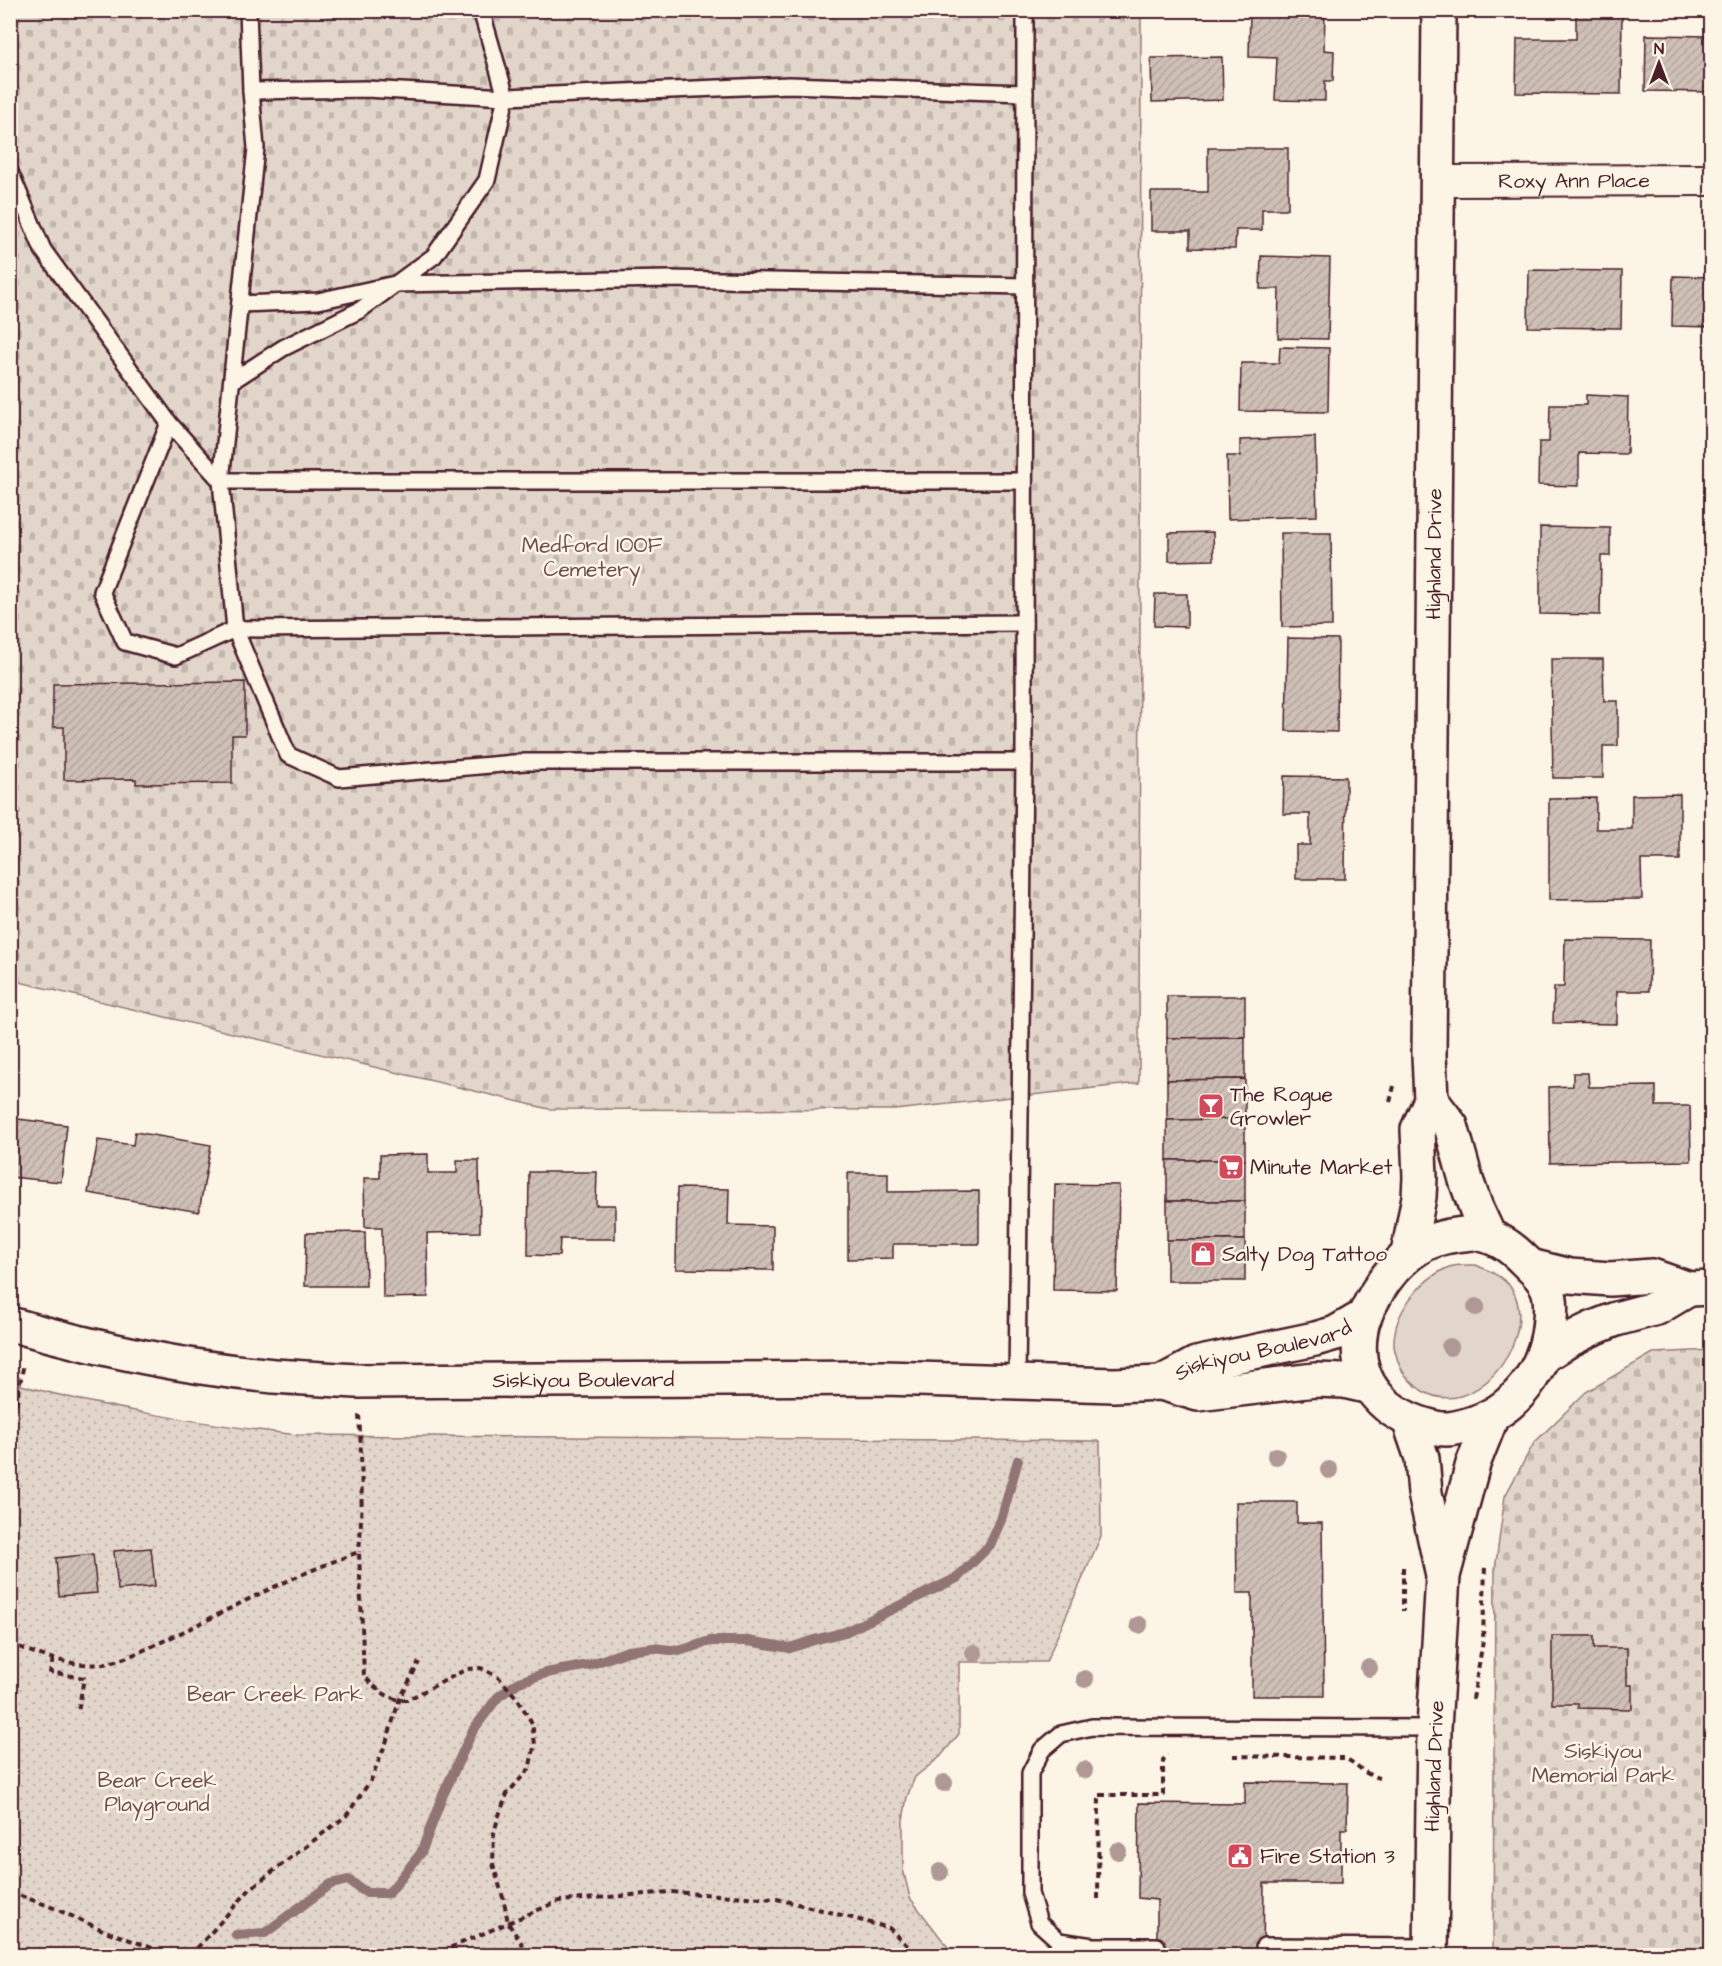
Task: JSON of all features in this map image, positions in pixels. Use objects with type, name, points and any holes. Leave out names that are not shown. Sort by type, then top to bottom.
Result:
[{"type":"main road","name":"Highland Drive","points":[[1408,1254],[1419,1197],[1418,1129],[1431,1100],[1429,1055],[1439,10]]},
{"type":"main road","points":[[1431,1100],[1451,1126],[1466,1180],[1476,1208],[1490,1236]]},
{"type":"main road","points":[[1473,1233],[1490,1236],[1499,1240],[1530,1266],[1548,1289],[1551,1308],[1549,1333],[1543,1356],[1532,1378],[1517,1396],[1503,1410],[1483,1421],[1462,1427],[1440,1429],[1416,1423],[1395,1413],[1379,1399],[1366,1381],[1359,1356],[1361,1329],[1365,1316],[1381,1285],[1408,1254],[1446,1236],[1473,1233]]},
{"type":"main road","points":[[1530,1266],[1589,1279],[1652,1276],[1700,1288]]},
{"type":"main road","points":[[1543,1356],[1591,1329],[1616,1319],[1658,1308],[1700,1288]]},
{"type":"main road","name":"Siskiyou Boulevard","points":[[1161,1383],[1196,1364],[1315,1339],[1336,1333],[1365,1316]]},
{"type":"main road","name":"Siskiyou Boulevard","points":[[20,1327],[110,1350],[192,1365],[274,1376],[356,1381],[884,1378],[1114,1385],[1161,1383],[1198,1394],[1315,1380],[1344,1381],[1370,1387]]},
{"type":"main road","name":"Highland Drive","points":[[1431,1951],[1434,1728],[1443,1576],[1473,1464],[1492,1416]]},
{"type":"main road","name":"Highland Drive","points":[[1409,1420],[1422,1458],[1425,1493],[1443,1576]]},
{"type":"street","name":"Roxy Ann Place","points":[[1438,181],[1712,180]]},
{"type":"lane","points":[[248,10],[250,91],[256,148],[221,481],[235,629],[288,755],[339,778],[525,762],[1024,762]]},
{"type":"lane","points":[[232,381],[284,348],[360,309],[434,256],[488,180],[506,97],[481,10]]},
{"type":"lane","points":[[1017,1382],[1024,762],[1025,10]]},
{"type":"lane","points":[[250,91],[366,88],[506,97],[789,85],[1025,93]]},
{"type":"lane","points":[[10,172],[43,250],[169,423],[221,481],[1024,481]]},
{"type":"lane","points":[[240,304],[318,301],[395,284],[669,279],[1025,286]]},
{"type":"lane","points":[[169,423],[102,591],[125,642],[176,656],[235,629],[1024,623]]},
{"type":"lane","points":[[1157,1947],[1093,1946],[1059,1941],[1039,1923],[1030,1893],[1030,1773],[1042,1750],[1061,1734],[1092,1727],[1434,1728]]},
{"type":"lane","points":[[1263,1947],[1431,1951]]},
{"type":"path","points":[[10,1435],[20,1327]]},
{"type":"path","points":[[356,1381],[361,1449],[362,1518],[359,1552],[364,1676],[378,1691],[399,1701],[407,1700],[467,1669],[481,1668],[499,1677],[532,1723],[535,1744],[529,1769],[507,1794],[494,1833],[493,1864],[508,1923],[530,1956]]},
{"type":"path","points":[[10,1651],[13,1644],[37,1656],[53,1659],[88,1664],[105,1664],[121,1660],[174,1637],[261,1592],[322,1565],[359,1552]]},
{"type":"path","points":[[1403,1560],[1403,1616]]},
{"type":"path","points":[[1478,1679],[1483,1641],[1485,1563]]},
{"type":"path","points":[[53,1659],[50,1672],[84,1677],[78,1712]]},
{"type":"path","points":[[190,1956],[251,1888],[346,1816],[370,1780],[387,1740],[399,1701],[419,1662]]},
{"type":"path","points":[[1098,1899],[1099,1795],[1163,1795],[1163,1760],[1168,1755]]},
{"type":"path","points":[[1227,1756],[1344,1758],[1351,1760],[1365,1774],[1379,1778]]},
{"type":"path","points":[[10,1892],[174,1956]]},
{"type":"path","points":[[431,1956],[559,1901],[671,1892],[777,1899],[889,1928],[918,1956]]},
{"type":"green space","name":"Medford IOOF Cemetery","points":[[11,11],[1141,11],[1139,1083],[895,1110],[549,1109],[11,980]]},
{"type":"green space","points":[[1459,1265],[1476,1265],[1498,1276],[1508,1284],[1515,1295],[1519,1315],[1516,1335],[1508,1355],[1495,1373],[1479,1387],[1460,1396],[1441,1397],[1421,1390],[1409,1380],[1398,1363],[1394,1348],[1398,1321],[1419,1288],[1439,1272]]},
{"type":"green space","name":"Siskiyou Memorial Park","points":[[1711,1350],[1711,1955],[1493,1956],[1495,1570],[1505,1496],[1534,1443],[1586,1392],[1653,1353]]},
{"type":"green space","name":"Bear Creek Park","points":[[10,1382],[45,1392],[152,1414],[297,1435],[1100,1441],[1101,1536],[1046,1662],[959,1662],[959,1734],[940,1757],[915,1777],[907,1797],[903,1820],[903,1869],[910,1898],[954,1955],[11,1955]]},
{"type":"building","points":[[1250,10],[1325,12],[1324,50],[1334,51],[1333,81],[1325,81],[1325,101],[1275,100],[1277,58],[1249,57]]},
{"type":"building","points":[[1576,10],[1622,10],[1621,94],[1516,93],[1517,39],[1576,39]]},
{"type":"building","points":[[1646,35],[1712,36],[1712,92],[1645,91]]},
{"type":"building","points":[[1222,57],[1223,100],[1152,102],[1151,58]]},
{"type":"building","points":[[1208,148],[1288,148],[1288,209],[1262,209],[1262,230],[1236,230],[1235,249],[1190,248],[1190,231],[1151,231],[1151,192],[1208,192]]},
{"type":"building","points":[[1261,256],[1330,258],[1328,339],[1278,338],[1279,289],[1260,289]]},
{"type":"building","points":[[1529,270],[1622,271],[1621,328],[1528,327]]},
{"type":"building","points":[[1673,276],[1712,277],[1712,327],[1672,326]]},
{"type":"building","points":[[1280,347],[1329,348],[1328,412],[1240,411],[1241,363],[1279,363]]},
{"type":"building","points":[[1586,395],[1628,397],[1627,454],[1579,453],[1579,486],[1538,485],[1539,442],[1549,442],[1550,405],[1586,405]]},
{"type":"building","points":[[1708,400],[1712,400],[1712,445],[1707,445]]},
{"type":"building","points":[[1315,437],[1317,516],[1228,519],[1227,456],[1240,456],[1240,440]]},
{"type":"building","points":[[1540,527],[1610,528],[1610,556],[1601,556],[1600,615],[1540,614]]},
{"type":"building","points":[[1213,532],[1214,560],[1169,561],[1169,533]]},
{"type":"building","points":[[1281,533],[1331,533],[1332,626],[1282,627]]},
{"type":"building","points":[[1155,594],[1187,594],[1187,627],[1154,626]]},
{"type":"building","points":[[1288,638],[1338,639],[1337,732],[1286,731]]},
{"type":"building","points":[[1551,659],[1603,659],[1604,701],[1618,701],[1618,746],[1603,746],[1603,778],[1553,778]]},
{"type":"building","points":[[245,682],[245,735],[232,735],[232,783],[136,784],[136,779],[64,780],[64,727],[53,727],[53,684]]},
{"type":"building","points":[[1284,776],[1346,777],[1345,879],[1296,879],[1296,845],[1310,845],[1310,814],[1283,814]]},
{"type":"building","points":[[1680,794],[1680,860],[1641,860],[1642,899],[1549,900],[1549,799],[1596,798],[1596,829],[1632,829],[1632,795]]},
{"type":"building","points":[[1565,939],[1650,940],[1649,991],[1617,991],[1617,1024],[1553,1023],[1554,987],[1564,987]]},
{"type":"building","points":[[1167,996],[1245,996],[1245,1037],[1167,1038]]},
{"type":"building","points":[[1245,1037],[1245,1079],[1167,1080],[1167,1038]]},
{"type":"building","points":[[1573,1073],[1588,1073],[1589,1087],[1656,1086],[1656,1106],[1690,1106],[1691,1161],[1550,1163],[1549,1087],[1573,1086]]},
{"type":"building","points":[[1245,1079],[1245,1119],[1167,1120],[1167,1080]]},
{"type":"building","points":[[10,1118],[67,1125],[61,1182],[10,1177]]},
{"type":"building","points":[[1245,1119],[1245,1160],[1167,1160],[1167,1120]]},
{"type":"building","points":[[135,1132],[211,1145],[199,1212],[88,1193],[98,1140],[133,1145]]},
{"type":"building","points":[[428,1154],[428,1173],[457,1173],[457,1160],[479,1160],[480,1232],[427,1233],[428,1297],[383,1298],[382,1227],[365,1227],[364,1178],[380,1178],[380,1155]]},
{"type":"building","points":[[1167,1160],[1245,1160],[1245,1201],[1167,1201]]},
{"type":"building","points":[[529,1172],[597,1172],[596,1205],[615,1205],[615,1239],[560,1239],[559,1256],[528,1255]]},
{"type":"building","points":[[848,1173],[888,1173],[888,1192],[979,1191],[979,1244],[893,1244],[893,1258],[848,1259]]},
{"type":"building","points":[[1055,1184],[1119,1185],[1117,1291],[1053,1290]]},
{"type":"building","points":[[677,1188],[729,1189],[728,1225],[773,1226],[773,1270],[676,1269]]},
{"type":"building","points":[[1167,1201],[1245,1201],[1245,1240],[1167,1240]]},
{"type":"building","points":[[365,1232],[366,1286],[305,1286],[306,1233]]},
{"type":"building","points":[[1167,1240],[1245,1240],[1245,1281],[1167,1281]]},
{"type":"building","points":[[1236,1502],[1297,1502],[1297,1523],[1322,1523],[1324,1696],[1252,1696],[1252,1593],[1237,1593]]},
{"type":"building","points":[[151,1548],[155,1586],[118,1590],[114,1551]]},
{"type":"building","points":[[93,1554],[97,1593],[59,1596],[56,1558]]},
{"type":"building","points":[[1552,1636],[1594,1636],[1594,1648],[1627,1648],[1627,1685],[1632,1685],[1632,1709],[1578,1708],[1578,1704],[1552,1704]]},
{"type":"building","name":"Fire Station 3","points":[[1245,1782],[1348,1783],[1347,1829],[1341,1829],[1341,1883],[1264,1883],[1263,1956],[1157,1956],[1157,1900],[1138,1898],[1139,1803],[1245,1804]]},
{"type":"waterway","points":[[236,1935],[265,1933],[331,1884],[348,1880],[367,1893],[389,1893],[421,1853],[442,1797],[473,1730],[498,1697],[519,1682],[546,1673],[589,1665],[628,1651],[653,1648],[679,1651],[710,1641],[748,1641],[790,1648],[845,1632],[957,1578],[990,1545],[1001,1520],[1018,1460]]},
{"type":"place","name":"The Rogue Growler","points":[[1211,1106]]},
{"type":"place","name":"Minute Market","points":[[1231,1167]]},
{"type":"place","name":"Salty Dog Tattoo","points":[[1203,1254]]},
{"type":"place","name":"Fire Station 3","points":[[1240,1856]]},
{"type":"park label","name":"Bear Creek Playground","points":[[157,1792]]}]
